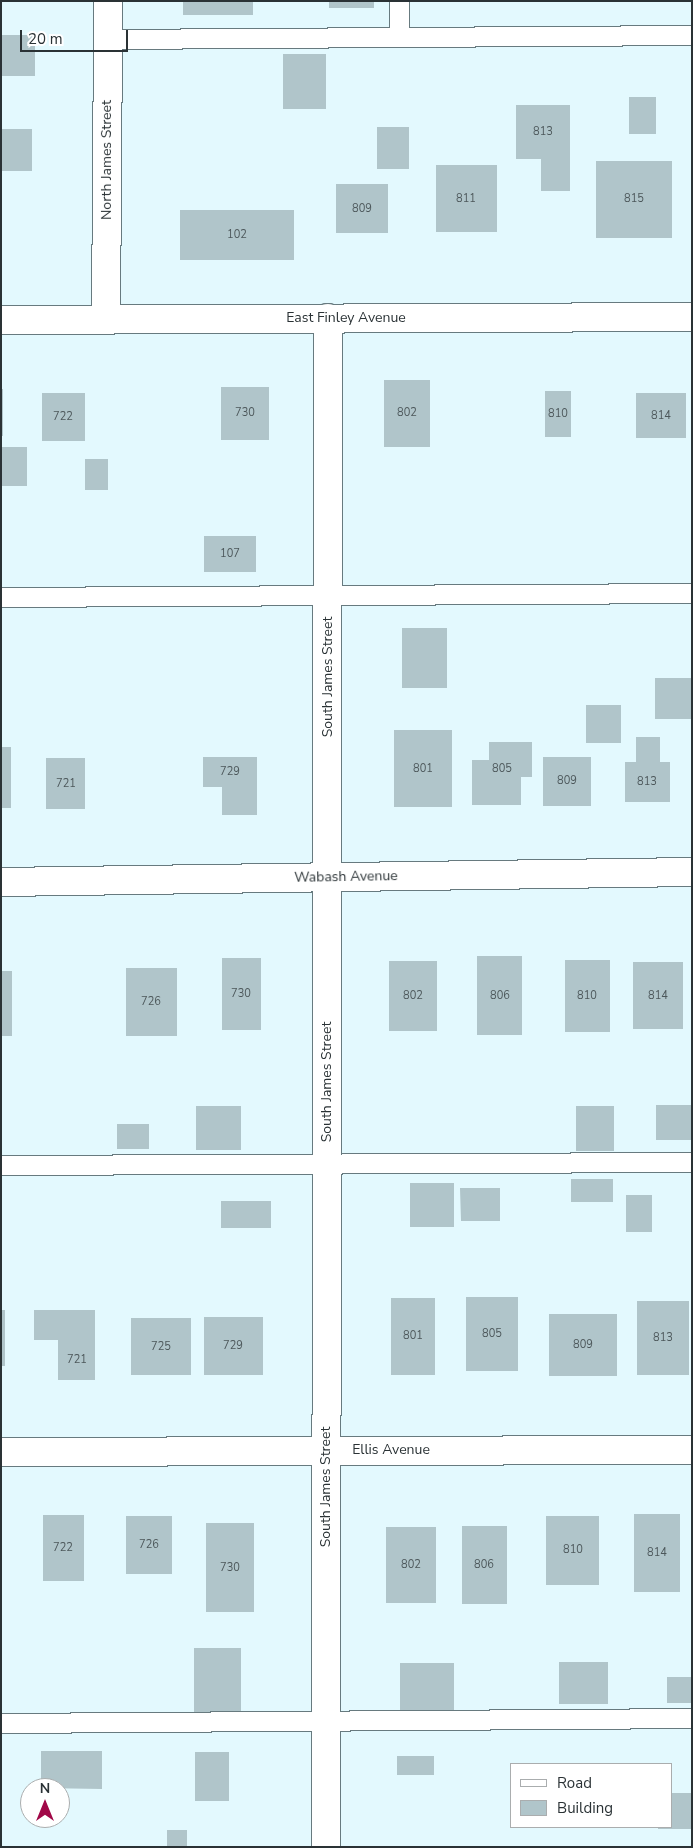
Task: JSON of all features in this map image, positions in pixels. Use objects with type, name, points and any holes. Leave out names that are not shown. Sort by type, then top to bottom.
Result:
[{"type":"street","name":"North James Street","points":[[106,320],[108,1]]},
{"type":"street","name":"East Finley Avenue","points":[[1,320],[692,317]]},
{"type":"street","name":"South James Street","points":[[326,1847],[328,318]]},
{"type":"street","name":"Wabash Avenue","points":[[1,882],[692,872]]},
{"type":"street","name":"Ellis Avenue","points":[[1,1452],[692,1450]]},
{"type":"lane","points":[[399,1],[399,36]]},
{"type":"lane","points":[[108,39],[692,35]]},
{"type":"lane","points":[[1,597],[692,593]]},
{"type":"lane","points":[[1,1165],[692,1162]]},
{"type":"lane","points":[[1,1723],[692,1718]]},
{"type":"building","points":[[183,1],[253,1],[253,15],[183,15]]},
{"type":"building","points":[[329,1],[374,1],[374,8],[329,8]]},
{"type":"building","points":[[1,35],[35,35],[35,76],[1,76]]},
{"type":"building","points":[[283,54],[326,54],[326,109],[283,109]]},
{"type":"building","points":[[629,97],[656,97],[656,134],[629,134]]},
{"type":"building","points":[[516,105],[570,105],[570,191],[541,191],[541,159],[516,159]]},
{"type":"building","points":[[377,127],[409,127],[409,169],[377,169]]},
{"type":"building","points":[[1,129],[32,129],[32,171],[1,171]]},
{"type":"building","points":[[596,161],[672,161],[672,238],[596,238]]},
{"type":"building","points":[[436,165],[497,165],[497,232],[436,232]]},
{"type":"building","points":[[336,184],[388,184],[388,233],[336,233]]},
{"type":"building","points":[[180,210],[294,210],[294,260],[180,260]]},
{"type":"building","points":[[384,380],[430,380],[430,447],[384,447]]},
{"type":"building","points":[[221,387],[269,387],[269,440],[221,440]]},
{"type":"building","points":[[1,389],[3,389],[3,436],[1,436]]},
{"type":"building","points":[[545,391],[571,391],[571,437],[545,437]]},
{"type":"building","points":[[42,393],[85,393],[85,441],[42,441]]},
{"type":"building","points":[[636,393],[686,393],[686,438],[636,438]]},
{"type":"building","points":[[1,447],[27,447],[27,486],[1,486]]},
{"type":"building","points":[[85,459],[108,459],[108,490],[85,490]]},
{"type":"building","points":[[204,536],[256,536],[256,572],[204,572]]},
{"type":"building","points":[[402,628],[447,628],[447,688],[402,688]]},
{"type":"building","points":[[655,678],[692,678],[692,719],[655,719]]},
{"type":"building","points":[[586,705],[621,705],[621,743],[586,743]]},
{"type":"building","points":[[394,730],[452,730],[452,807],[394,807]]},
{"type":"building","points":[[636,737],[660,737],[660,762],[670,762],[670,802],[625,802],[625,762],[636,762]]},
{"type":"building","points":[[489,742],[532,742],[532,777],[521,777],[521,805],[472,805],[472,760],[489,760]]},
{"type":"building","points":[[1,747],[11,747],[11,808],[1,808]]},
{"type":"building","points":[[203,757],[257,757],[257,815],[222,815],[222,787],[203,787]]},
{"type":"building","points":[[543,757],[591,757],[591,806],[543,806]]},
{"type":"building","points":[[46,758],[85,758],[85,809],[46,809]]},
{"type":"building","points":[[477,956],[522,956],[522,1035],[477,1035]]},
{"type":"building","points":[[222,958],[261,958],[261,1030],[222,1030]]},
{"type":"building","points":[[565,960],[610,960],[610,1032],[565,1032]]},
{"type":"building","points":[[389,961],[437,961],[437,1031],[389,1031]]},
{"type":"building","points":[[633,962],[683,962],[683,1029],[633,1029]]},
{"type":"building","points":[[126,968],[177,968],[177,1036],[126,1036]]},
{"type":"building","points":[[1,971],[12,971],[12,1036],[1,1036]]},
{"type":"building","points":[[656,1105],[692,1105],[692,1140],[656,1140]]},
{"type":"building","points":[[196,1106],[241,1106],[241,1150],[196,1150]]},
{"type":"building","points":[[576,1106],[614,1106],[614,1151],[576,1151]]},
{"type":"building","points":[[117,1124],[149,1124],[149,1149],[117,1149]]},
{"type":"building","points":[[571,1179],[613,1179],[613,1202],[571,1202]]},
{"type":"building","points":[[410,1183],[454,1183],[454,1227],[410,1227]]},
{"type":"building","points":[[460,1188],[500,1188],[500,1221],[461,1221]]},
{"type":"building","points":[[626,1195],[652,1195],[652,1232],[626,1232]]},
{"type":"building","points":[[221,1201],[271,1201],[271,1228],[221,1228]]},
{"type":"building","points":[[466,1297],[518,1297],[518,1371],[466,1371]]},
{"type":"building","points":[[391,1298],[435,1298],[435,1375],[391,1375]]},
{"type":"building","points":[[637,1301],[689,1301],[689,1375],[637,1375]]},
{"type":"building","points":[[1,1310],[5,1310],[5,1366],[1,1366]]},
{"type":"building","points":[[34,1310],[95,1310],[95,1380],[58,1380],[58,1340],[34,1340]]},
{"type":"building","points":[[549,1314],[617,1314],[617,1376],[549,1376]]},
{"type":"building","points":[[204,1317],[263,1317],[263,1375],[204,1375]]},
{"type":"building","points":[[131,1318],[191,1318],[191,1375],[131,1375]]},
{"type":"building","points":[[634,1514],[680,1514],[680,1592],[634,1592]]},
{"type":"building","points":[[43,1515],[84,1515],[84,1581],[43,1581]]},
{"type":"building","points":[[126,1516],[172,1516],[172,1574],[126,1574]]},
{"type":"building","points":[[546,1516],[599,1516],[599,1585],[546,1585]]},
{"type":"building","points":[[206,1523],[254,1523],[254,1612],[206,1612]]},
{"type":"building","points":[[462,1526],[507,1526],[507,1604],[462,1604]]},
{"type":"building","points":[[386,1527],[436,1527],[436,1603],[386,1603]]},
{"type":"building","points":[[194,1648],[241,1648],[241,1712],[194,1712]]},
{"type":"building","points":[[559,1662],[608,1662],[608,1704],[559,1704]]},
{"type":"building","points":[[400,1663],[454,1663],[454,1713],[400,1713]]},
{"type":"building","points":[[667,1677],[692,1677],[692,1703],[667,1703]]},
{"type":"building","points":[[41,1751],[102,1751],[102,1789],[70,1788],[70,1778],[41,1778]]},
{"type":"building","points":[[195,1752],[229,1752],[229,1801],[195,1801]]},
{"type":"building","points":[[397,1756],[434,1756],[434,1775],[397,1775]]},
{"type":"building","points":[[673,1793],[692,1793],[692,1829],[658,1829],[673,1828]]},
{"type":"building","points":[[167,1830],[187,1830],[187,1847],[167,1847]]}]
